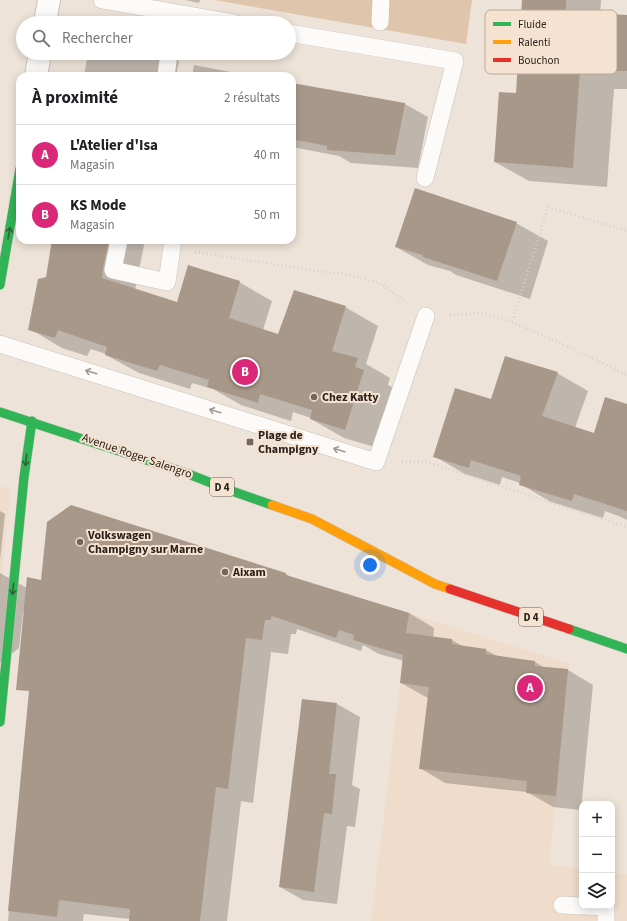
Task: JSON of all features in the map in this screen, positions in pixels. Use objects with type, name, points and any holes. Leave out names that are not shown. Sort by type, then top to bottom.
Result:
[{"type":"main road","points":[[0,285],[16,192]]},
{"type":"main road","name":"Avenue Roger Salengro","points":[[0,412],[32,421],[186,472],[229,490],[312,518],[435,584],[627,649]]},
{"type":"main road","points":[[0,722],[24,477],[32,421]]},
{"type":"street","points":[[46,16],[49,0]]},
{"type":"street","points":[[37,72],[39,60]]},
{"type":"lane","points":[[102,0],[167,16]]},
{"type":"lane","points":[[380,22],[381,0]]},
{"type":"lane","points":[[296,34],[455,61],[425,178]]},
{"type":"lane","points":[[167,72],[168,60]]},
{"type":"lane","points":[[118,244],[113,270],[167,282],[173,244]]},
{"type":"lane","points":[[0,344],[376,462],[426,316]]},
{"type":"lane","points":[[562,905],[579,906]]},
{"type":"lane","points":[[606,909],[606,921]]},
{"type":"path","points":[[512,322],[548,207],[627,231]]},
{"type":"path","points":[[173,244],[318,271],[345,274],[380,283],[426,316],[484,313],[512,322],[627,375]]},
{"type":"path","points":[[376,462],[426,462],[627,527]]},
{"type":"shaded area","points":[[214,0],[472,0],[466,44]]},
{"type":"shaded area","points":[[0,486],[10,489],[0,593]]},
{"type":"shaded area","points":[[409,613],[569,664],[549,865],[579,869],[579,909],[615,909],[615,872],[627,874],[627,921],[371,921]]},
{"type":"building","points":[[522,0],[566,0],[566,10],[521,10]]},
{"type":"building","points":[[617,15],[627,15],[627,71],[617,71]]},
{"type":"building","points":[[517,74],[580,74],[573,168],[494,162],[499,92],[516,93]]},
{"type":"building","points":[[296,84],[405,103],[395,155],[327,150],[327,146],[296,140]]},
{"type":"building","points":[[415,188],[517,222],[497,281],[423,257],[423,255],[395,247]]},
{"type":"building","points":[[51,244],[108,244],[102,278],[177,302],[188,265],[240,281],[229,318],[278,334],[294,290],[346,306],[332,351],[358,358],[355,367],[364,370],[345,430],[310,419],[312,410],[260,394],[258,403],[207,387],[209,380],[160,365],[157,371],[105,355],[107,347],[58,330],[55,338],[28,330],[38,279],[46,277]]},
{"type":"building","points":[[505,356],[558,372],[542,416],[594,433],[605,397],[627,404],[627,511],[574,494],[572,501],[519,485],[521,476],[471,460],[469,468],[433,457],[455,388],[491,399]]},
{"type":"building","points":[[71,505],[286,573],[286,575],[409,613],[406,633],[452,639],[452,644],[486,649],[486,654],[535,661],[535,666],[568,669],[556,796],[526,793],[527,781],[419,769],[429,687],[400,683],[403,655],[353,640],[354,635],[339,630],[336,638],[272,616],[270,620],[265,620],[262,640],[246,638],[228,789],[216,787],[200,921],[129,921],[130,909],[59,900],[57,917],[8,911],[29,691],[16,690],[27,577],[41,580],[47,522]]},
{"type":"building","points":[[302,699],[337,703],[329,774],[336,774],[332,814],[324,813],[314,892],[279,887]]},
{"type":"traffic: fast","points":[[0,285],[16,192]]},
{"type":"traffic: fast","points":[[0,412],[186,473],[272,505]]},
{"type":"traffic: fast","points":[[0,722],[24,477],[32,421]]},
{"type":"traffic: fast","points":[[569,629],[627,649]]},
{"type":"traffic: slow","points":[[272,505],[312,519],[435,584],[450,589]]},
{"type":"traffic: jam","points":[[450,589],[569,629]]},
{"type":"place","name":"KS Mode","points":[[245,372]]},
{"type":"place","name":"Chez Katty","points":[[314,397]]},
{"type":"place","name":"Plage de Champigny","points":[[250,442]]},
{"type":"place","name":"Volkswagen Champigny sur Marne","points":[[80,542]]},
{"type":"place","name":"Aixam","points":[[225,572]]},
{"type":"place","name":"L'Atelier d'Isa","points":[[530,688]]}]
